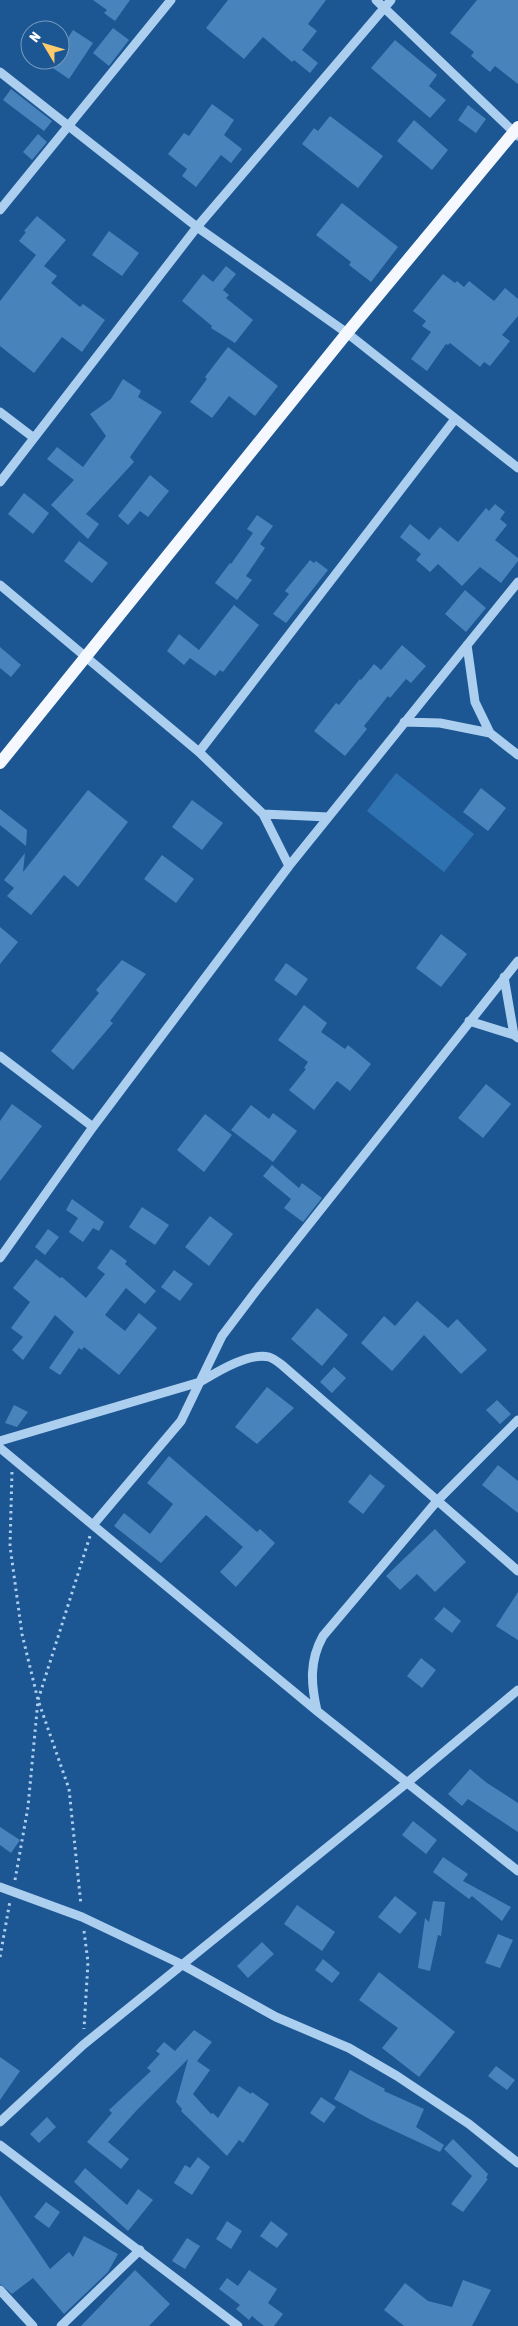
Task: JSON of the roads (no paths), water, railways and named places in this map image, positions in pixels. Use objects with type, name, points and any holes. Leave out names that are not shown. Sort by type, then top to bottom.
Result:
[{"type":"main road","points":[[0,763],[347,333],[516,132]]},
{"type":"street","points":[[0,210],[171,0]]},
{"type":"street","points":[[376,0],[388,4],[516,132]]},
{"type":"street","points":[[0,482],[197,227],[388,4]]},
{"type":"street","points":[[0,72],[197,227],[347,333],[518,468]]},
{"type":"street","points":[[0,412],[34,438]]},
{"type":"street","points":[[199,752],[455,419]]},
{"type":"street","points":[[0,1258],[93,1127],[289,866],[518,582]]},
{"type":"street","points":[[0,585],[199,752],[263,814],[289,866]]},
{"type":"street","points":[[467,645],[475,702],[490,734]]},
{"type":"street","points":[[404,722],[440,723],[490,734],[518,755]]},
{"type":"street","points":[[263,814],[328,817]]},
{"type":"street","points":[[93,1525],[181,1421],[222,1336],[518,961]]},
{"type":"street","points":[[469,1021],[516,1036],[504,977]]},
{"type":"street","points":[[0,1056],[93,1127]]},
{"type":"street","points":[[0,1441],[200,1382],[228,1365],[251,1358],[268,1357],[282,1365],[518,1571]]},
{"type":"street","points":[[317,1712],[312,1691],[313,1671],[315,1651],[323,1636],[437,1500],[518,1420]]},
{"type":"street","points":[[0,1448],[317,1712],[408,1782],[518,1871]]},
{"type":"street","points":[[0,2122],[83,2044],[408,1782],[518,1690]]},
{"type":"street","points":[[0,1887],[82,1917],[181,1964],[276,2017],[349,2048],[398,2076],[469,2124],[518,2162]]},
{"type":"street","points":[[0,2145],[238,2326]]},
{"type":"street","points":[[61,2326],[140,2250]]},
{"type":"street","points":[[0,2290],[33,2326]]}]
